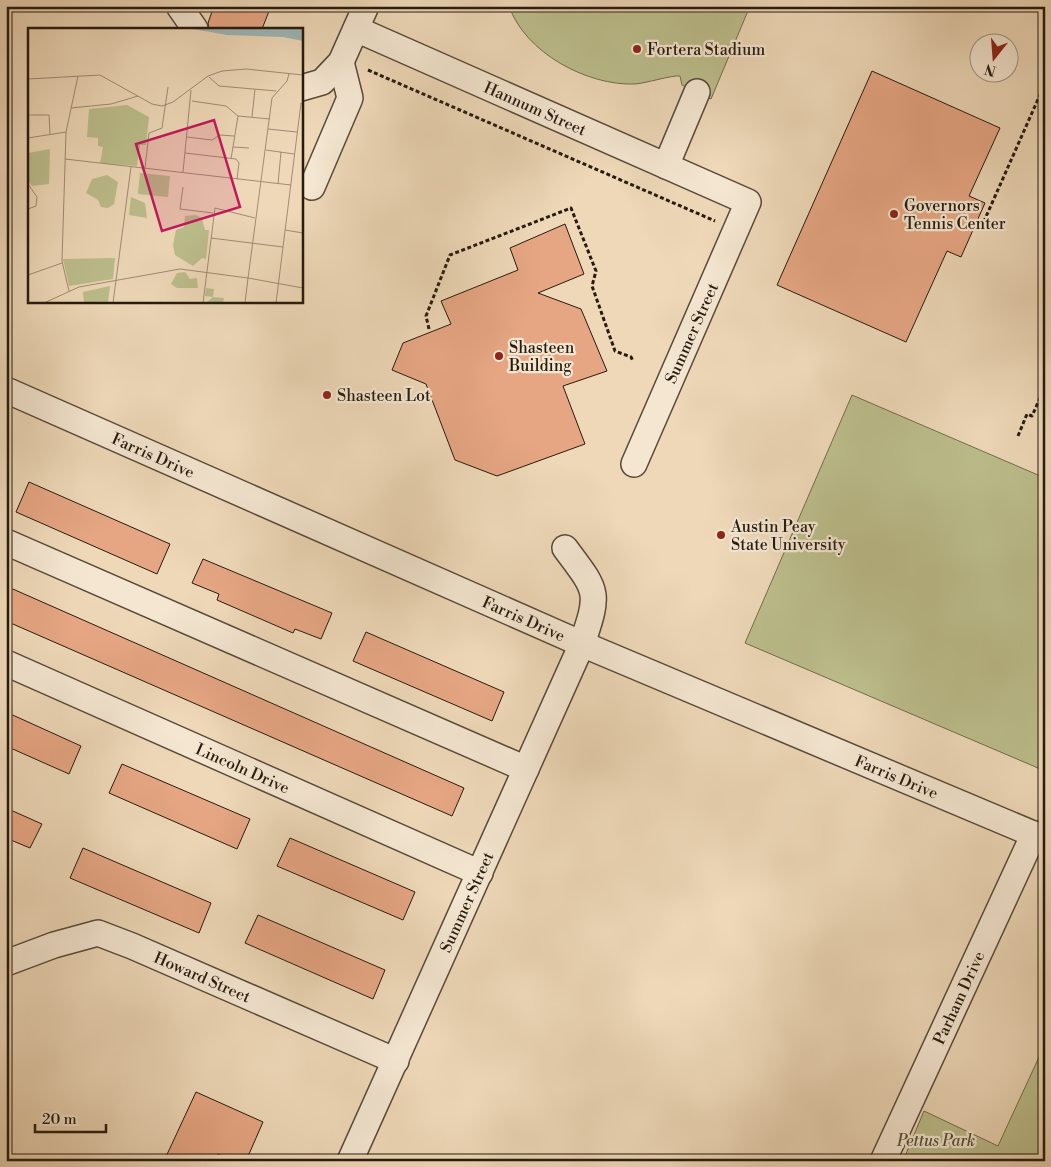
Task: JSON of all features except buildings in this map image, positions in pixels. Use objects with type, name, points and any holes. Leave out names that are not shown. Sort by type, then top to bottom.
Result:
[{"type":"street","points":[[179,6],[194,28]]},
{"type":"street","points":[[312,187],[350,98],[356,29],[366,6]]},
{"type":"street","name":"Hannum Street","points":[[356,29],[748,202]]},
{"type":"street","points":[[302,88],[322,82],[352,65]]},
{"type":"street","points":[[666,166],[696,92]]},
{"type":"street","name":"Summer Street","points":[[634,464],[748,202]]},
{"type":"street","name":"Farris Drive","points":[[6,390],[582,644],[1039,836]]},
{"type":"street","points":[[6,542],[526,769]]},
{"type":"street","name":"Summer Street","points":[[350,1161],[582,644],[595,607],[592,584],[565,548]]},
{"type":"street","name":"Lincoln Drive","points":[[6,663],[480,873]]},
{"type":"street","name":"Parham Drive","points":[[883,1161],[1039,836]]},
{"type":"street","name":"Howard Street","points":[[6,962],[54,945],[98,933],[396,1061]]},
{"type":"path","points":[[352,65],[717,222]]},
{"type":"path","points":[[975,226],[981,228],[1043,88]]},
{"type":"path","points":[[429,329],[426,316],[450,255],[571,208],[596,271],[592,286],[615,351],[631,357],[633,362]]},
{"type":"path","points":[[1018,436],[1027,414],[1032,416],[1045,387]]},
{"type":"green space","name":"Fortera Stadium","points":[[509,6],[750,6],[711,99],[682,85],[680,76],[635,84],[617,83],[579,73],[544,52],[529,38],[517,23]]},
{"type":"green space","points":[[852,395],[1045,478],[1045,771],[745,643]]},
{"type":"green space","name":"Pettus Park","points":[[1045,1044],[1045,1161],[903,1161],[924,1111],[998,1146]]},
{"type":"place","name":"Fortera Stadium","points":[[637,49]]},
{"type":"place","name":"Governors Tennis Center","points":[[894,214]]},
{"type":"place","name":"Shasteen Building","points":[[499,356]]},
{"type":"place","name":"Shasteen Lot","points":[[327,395]]},
{"type":"place","name":"Austin Peay State University","points":[[721,535]]}]
